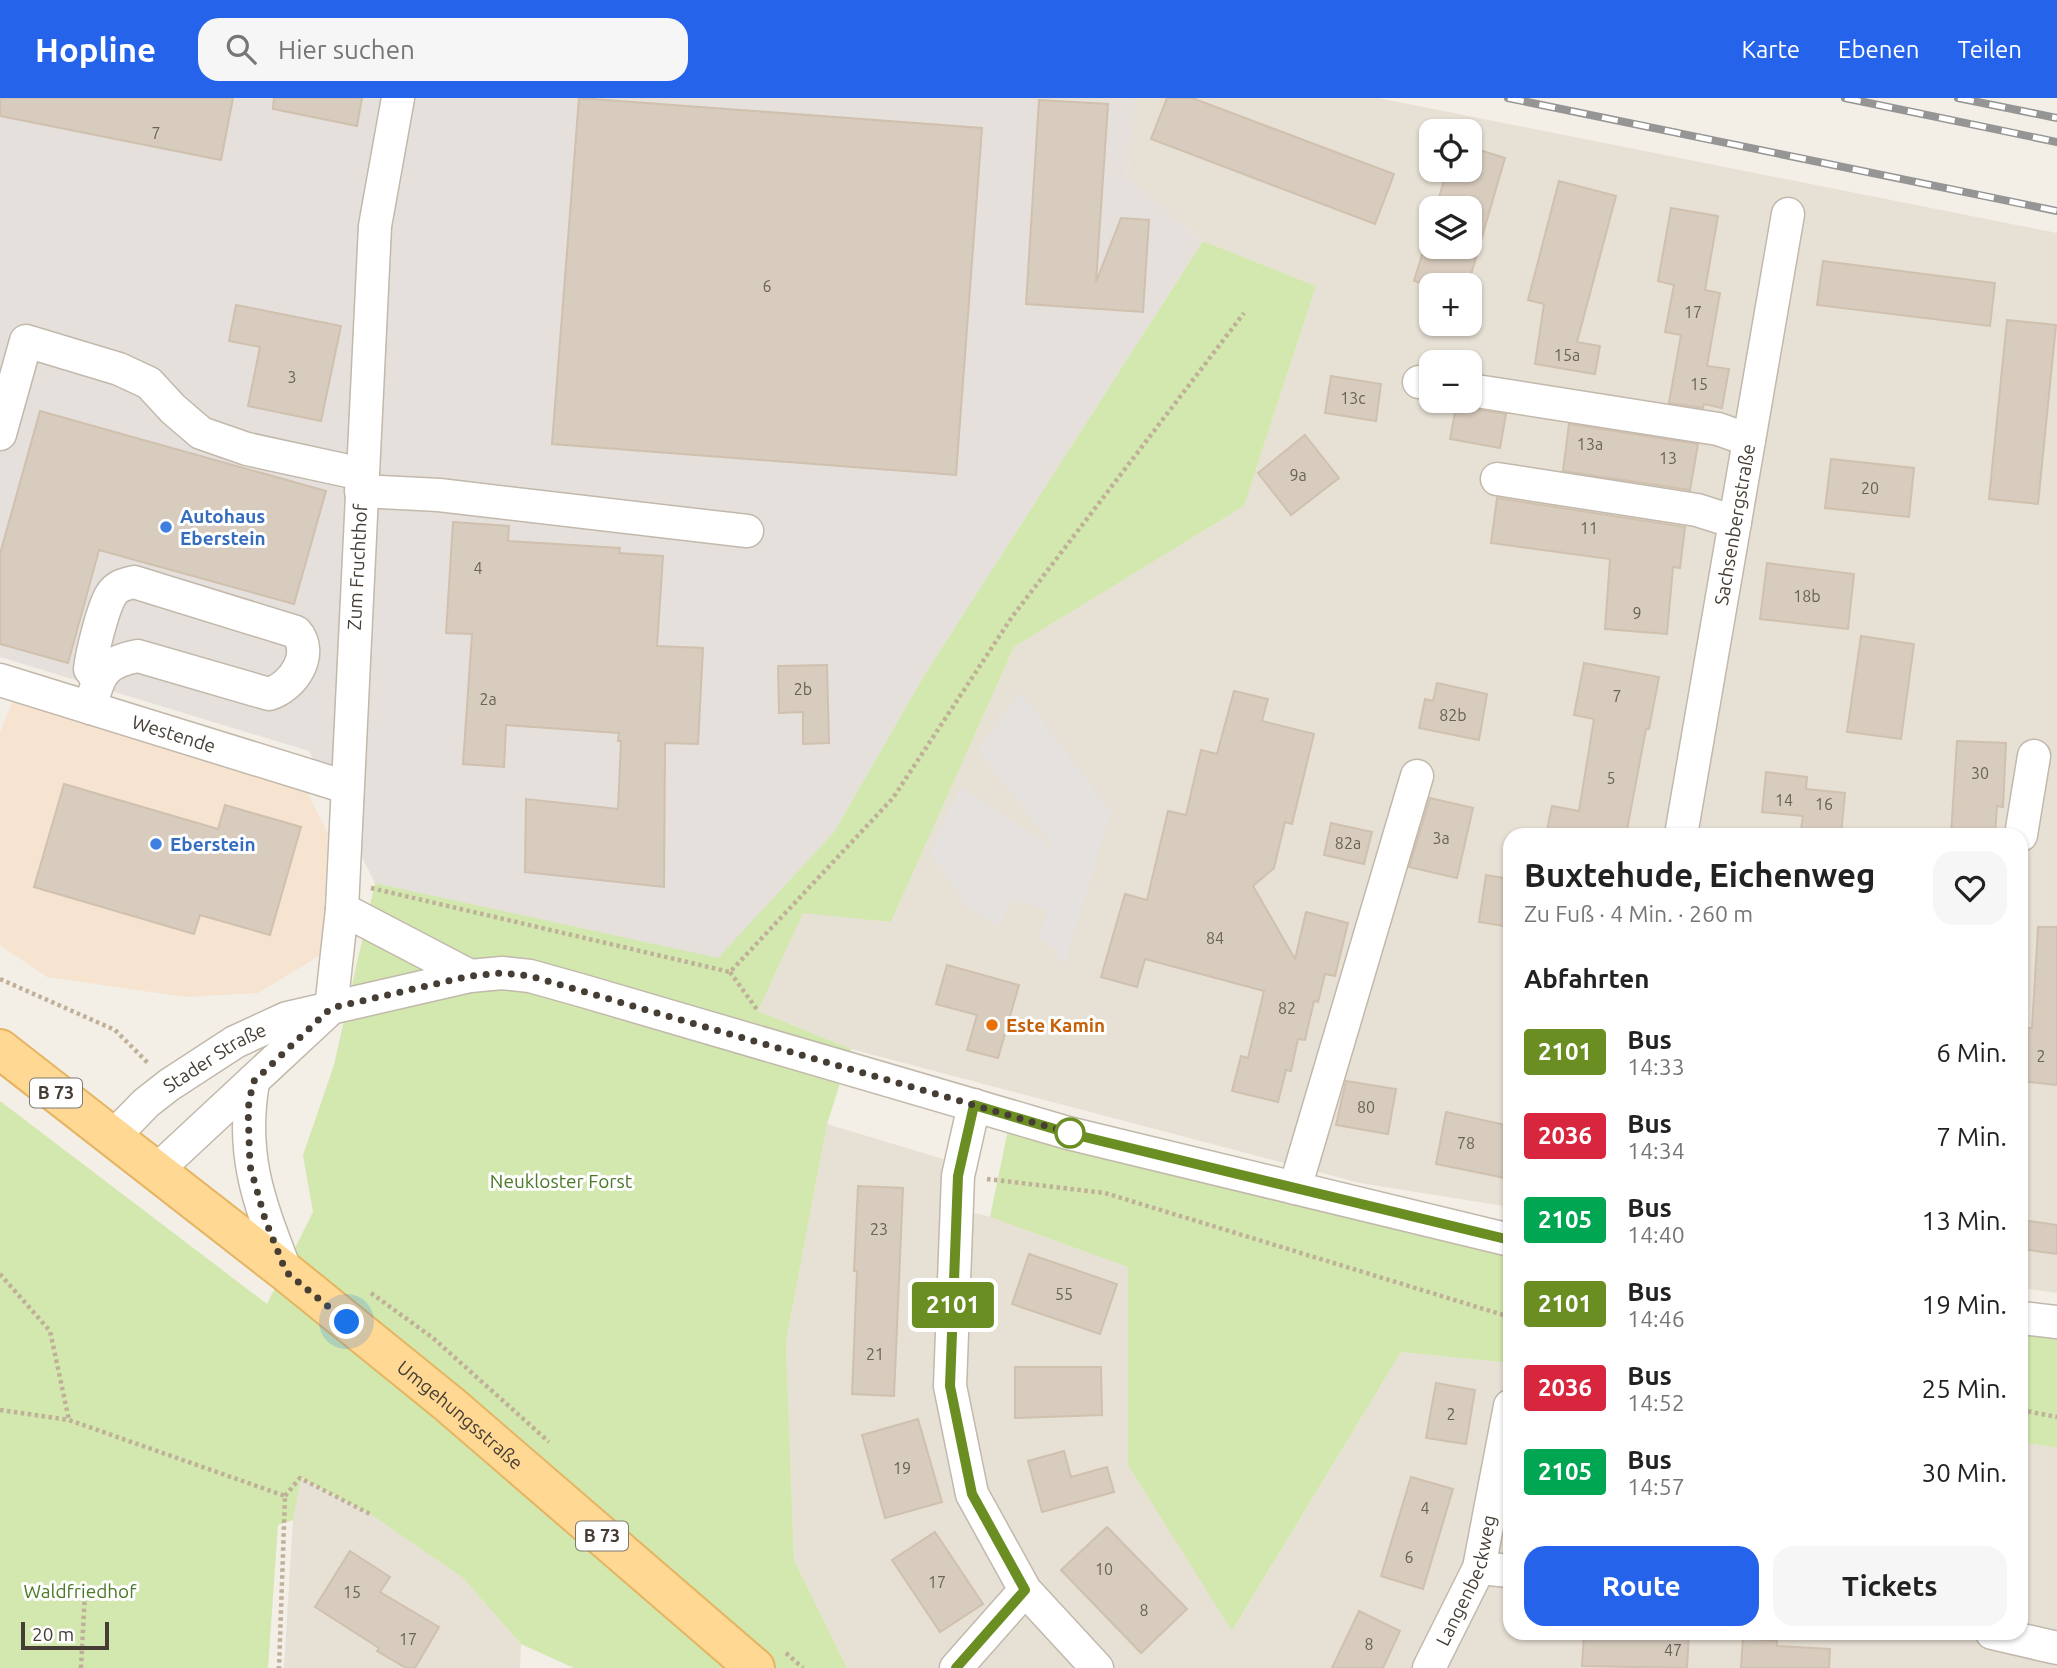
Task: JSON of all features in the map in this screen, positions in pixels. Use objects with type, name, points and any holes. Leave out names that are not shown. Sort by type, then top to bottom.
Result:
[{"type":"main road","name":"B 73","points":[[0,1049],[156,1171]]},
{"type":"main road","name":"Umgehungsstraße","points":[[156,1171],[449,1404],[755,1668]]},
{"type":"street","name":"Zum Fruchthof","points":[[331,1008],[343,895],[346,787],[375,226],[398,98]]},
{"type":"street","name":"Sachsenbergstraße","points":[[1682,828],[1788,214]]},
{"type":"street","points":[[0,434],[26,341],[119,369],[149,383],[173,410],[201,433],[362,482],[439,495],[747,531]]},
{"type":"street","points":[[1482,392],[1718,429],[1749,440]]},
{"type":"street","points":[[1497,479],[1697,510],[1735,522]]},
{"type":"street","points":[[134,582],[296,632],[303,640],[304,648],[298,668],[290,682],[281,690],[269,694],[138,656],[116,660],[94,694],[91,660],[111,595],[120,586],[134,582]]},
{"type":"street","name":"Westende","points":[[0,680],[94,694],[346,787]]},
{"type":"street","points":[[2022,828],[2034,756]]},
{"type":"street","points":[[1295,1188],[1417,776]]},
{"type":"street","points":[[343,895],[470,976]]},
{"type":"street","name":"Stader Straße","points":[[113,1137],[146,1103],[169,1085],[235,1042],[287,1018],[470,976],[502,973],[530,976],[1068,1133],[1503,1238]]},
{"type":"street","name":"Stader Straße","points":[[156,1171],[331,1008]]},
{"type":"street","name":"B 73","points":[[253,1082],[248,1109],[250,1166],[265,1219],[286,1272]]},
{"type":"street","points":[[974,1105],[958,1176],[950,1386],[972,1494],[1025,1590],[1097,1668]]},
{"type":"street","points":[[2028,1319],[2057,1322]]},
{"type":"street","name":"Langenbeckweg","points":[[1429,1668],[1479,1568],[1503,1443]]},
{"type":"street","points":[[1479,1568],[1503,1570]]},
{"type":"street","points":[[956,1668],[1025,1590]]},
{"type":"street","points":[[2022,1640],[2057,1648]]},
{"type":"path","points":[[343,895],[730,972],[893,798],[1012,617],[1244,313]]},
{"type":"path","points":[[958,1176],[1105,1193],[1503,1315]]},
{"type":"path","points":[[0,1274],[50,1331],[69,1420]]},
{"type":"path","points":[[0,1410],[69,1420],[285,1496]]},
{"type":"path","points":[[2028,1411],[2057,1417]]},
{"type":"path","points":[[279,1668],[285,1496],[300,1478],[372,1516]]},
{"type":"path","points":[[81,1668],[85,1592]]},
{"type":"shaded area","points":[[0,98],[1136,98],[1127,177],[1203,241],[925,674],[834,832],[718,959],[375,883],[309,751],[0,657]]},
{"type":"shaded area","points":[[1136,98],[1378,98],[2057,233],[2057,1293],[2028,1289],[2028,828],[1503,828],[1503,1206],[1360,1183],[851,1049],[758,1011],[803,912],[891,922],[1014,647],[1244,506],[1316,286],[1203,241],[1127,177]]},
{"type":"shaded area","points":[[1021,692],[1111,812],[1064,966],[1055,950],[1039,937],[1047,910],[1010,900],[1000,927],[969,908],[930,853],[960,787],[1055,849],[978,750]]},
{"type":"shaded area","points":[[14,698],[303,784],[328,833],[322,954],[258,993],[185,997],[47,977],[0,945],[0,732]]},
{"type":"shaded area","points":[[827,1124],[943,1159],[940,1204],[990,1217],[1128,1267],[1128,1465],[1233,1630],[1401,1352],[1503,1362],[1503,1640],[2028,1640],[2028,1443],[2057,1448],[2057,1668],[847,1668],[794,1560],[786,1342]]},
{"type":"shaded area","points":[[300,1478],[372,1515],[463,1578],[521,1644],[520,1668],[284,1668],[293,1520]]},
{"type":"green space","name":"Neukloster Forst","points":[[1203,241],[1316,286],[1244,506],[1014,647],[891,922],[803,913],[758,1011],[851,1049],[827,1124],[786,1342],[794,1560],[847,1668],[574,1668],[521,1644],[463,1578],[372,1515],[301,1478],[293,1520],[278,1525],[268,1668],[0,1668],[0,1101],[267,1304],[313,1212],[303,1155],[334,1065],[375,883],[718,958],[834,832],[925,674]]},
{"type":"green space","points":[[1009,1125],[1503,1248],[1503,1362],[1401,1352],[1232,1631],[1128,1465],[1128,1267],[990,1217]]},
{"type":"green space","points":[[2028,1325],[2057,1329],[2057,1448],[2028,1443]]},
{"type":"building","points":[[0,98],[233,98],[221,160],[0,116]]},
{"type":"building","points":[[274,98],[362,98],[357,126],[273,109]]},
{"type":"building","points":[[579,98],[982,128],[956,475],[552,444]]},
{"type":"building","points":[[1167,98],[1192,98],[1394,174],[1375,224],[1151,139]]},
{"type":"building","points":[[1039,100],[1108,104],[1096,282],[1121,218],[1149,220],[1143,312],[1026,304]]},
{"type":"building","points":[[1482,151],[1505,158],[1482,237],[1482,196],[1439,196],[1444,182],[1482,182]]},
{"type":"building","points":[[1559,181],[1616,196],[1577,342],[1600,346],[1595,374],[1535,364],[1544,304],[1528,300]]},
{"type":"building","points":[[1671,208],[1718,216],[1705,290],[1720,293],[1707,366],[1729,369],[1722,408],[1704,404],[1703,408],[1669,403],[1681,335],[1665,332],[1674,285],[1658,281]]},
{"type":"building","points":[[1421,259],[1476,259],[1471,273],[1419,273],[1419,282],[1414,281]]},
{"type":"building","points":[[1823,261],[1995,283],[1990,326],[1817,305]]},
{"type":"building","points":[[236,305],[341,326],[321,421],[248,406],[260,347],[229,341]]},
{"type":"building","points":[[2007,320],[2056,325],[2038,504],[1989,499]]},
{"type":"building","points":[[1331,376],[1381,384],[1376,421],[1325,413]]},
{"type":"building","points":[[1482,410],[1506,414],[1500,448],[1450,439],[1455,413],[1482,413]]},
{"type":"building","points":[[40,411],[326,491],[294,604],[99,550],[68,663],[0,644],[0,554]]},
{"type":"building","points":[[1569,424],[1698,444],[1690,490],[1563,471]]},
{"type":"building","points":[[1305,435],[1339,478],[1291,515],[1258,473]]},
{"type":"building","points":[[1831,459],[1914,468],[1909,517],[1825,508]]},
{"type":"building","points":[[1497,498],[1685,527],[1680,568],[1673,567],[1667,634],[1605,629],[1610,559],[1491,543]]},
{"type":"building","points":[[453,522],[509,526],[508,541],[620,548],[619,553],[663,556],[657,646],[703,648],[698,744],[665,743],[664,887],[525,872],[526,799],[618,809],[621,741],[618,741],[619,733],[506,725],[504,767],[463,764],[472,634],[446,633]]},
{"type":"building","points":[[1767,563],[1854,574],[1848,629],[1760,619]]},
{"type":"building","points":[[1861,636],[1914,644],[1901,739],[1847,732]]},
{"type":"building","points":[[1584,663],[1659,677],[1627,828],[1547,828],[1552,806],[1579,811],[1594,719],[1574,715]]},
{"type":"building","points":[[827,665],[829,743],[803,744],[803,712],[779,713],[778,666]]},
{"type":"building","points":[[1437,683],[1487,694],[1479,740],[1419,728],[1425,699],[1433,701]]},
{"type":"building","points":[[1234,691],[1268,699],[1262,721],[1314,734],[1292,824],[1285,822],[1274,868],[1253,886],[1295,959],[1306,912],[1348,923],[1335,976],[1325,974],[1318,1002],[1314,1001],[1305,1040],[1298,1039],[1291,1071],[1286,1070],[1278,1102],[1232,1091],[1241,1056],[1248,1058],[1264,991],[1145,959],[1137,987],[1101,977],[1125,894],[1147,900],[1168,811],[1186,815],[1201,750],[1217,754]]},
{"type":"building","points":[[1957,741],[2006,743],[2003,807],[1997,806],[1995,828],[1951,828]]},
{"type":"building","points":[[1766,772],[1807,777],[1806,789],[1845,793],[1842,828],[1801,828],[1803,816],[1762,812]]},
{"type":"building","points":[[64,784],[218,829],[225,805],[301,827],[270,935],[200,915],[194,934],[34,887]]},
{"type":"building","points":[[1430,798],[1473,808],[1457,878],[1409,867]]},
{"type":"building","points":[[1331,823],[1372,832],[1364,864],[1324,855]]},
{"type":"building","points":[[1486,875],[1503,878],[1503,926],[1479,922]]},
{"type":"building","points":[[2038,927],[2057,927],[2057,1085],[2028,1082],[2028,1028],[2032,1028]]},
{"type":"building","points":[[947,965],[1019,985],[998,1058],[967,1050],[977,1015],[936,1004]]},
{"type":"building","points":[[1346,1081],[1396,1089],[1388,1134],[1336,1125]]},
{"type":"building","points":[[1446,1112],[1503,1124],[1503,1178],[1436,1164]]},
{"type":"building","points":[[858,1186],[903,1188],[894,1396],[852,1394]]},
{"type":"building","points":[[2028,1221],[2057,1225],[2057,1254],[2028,1250]]},
{"type":"building","points":[[1029,1254],[1117,1284],[1100,1334],[1012,1304]]},
{"type":"building","points":[[1015,1367],[1101,1367],[1102,1415],[1015,1418]]},
{"type":"building","points":[[1436,1383],[1475,1390],[1466,1444],[1426,1438]]},
{"type":"building","points":[[918,1419],[942,1502],[885,1518],[862,1435]]},
{"type":"building","points":[[1064,1451],[1071,1477],[1107,1467],[1114,1492],[1042,1512],[1028,1461]]},
{"type":"building","points":[[1411,1477],[1453,1489],[1423,1589],[1381,1576]]},
{"type":"building","points":[[1107,1527],[1187,1609],[1141,1653],[1061,1570]]},
{"type":"building","points":[[935,1532],[983,1604],[940,1632],[892,1560]]},
{"type":"building","points":[[350,1551],[390,1577],[380,1592],[439,1627],[415,1668],[406,1668],[377,1651],[379,1648],[315,1607]]},
{"type":"building","points":[[1359,1611],[1400,1631],[1383,1668],[1332,1668]]},
{"type":"building","points":[[1584,1640],[1689,1640],[1687,1668],[1582,1666]]},
{"type":"building","points":[[1743,1640],[1777,1641],[1777,1646],[1830,1649],[1829,1668],[1741,1668]]},
{"type":"railway","points":[[1508,98],[2057,211]]},
{"type":"railway","points":[[1845,98],[2057,142]]},
{"type":"railway","points":[[1958,98],[2057,118]]},
{"type":"bus line","name":"2101","points":[[956,1668],[1025,1590],[972,1494],[950,1386],[958,1176],[974,1105],[1068,1133],[1503,1238]]},
{"type":"place","name":"Autohaus Eberstein","points":[[166,527]]},
{"type":"place","name":"Eberstein","points":[[156,844]]},
{"type":"place","name":"Este Kamin","points":[[992,1025]]},
{"type":"route","points":[[347,1322],[286,1272],[257,1192],[250,1166],[248,1139],[248,1109],[253,1082],[331,1008],[470,976],[502,973],[530,976],[1070,1133]]},
{"type":"park label","name":"Waldfriedhof","points":[[80,1591]]}]
